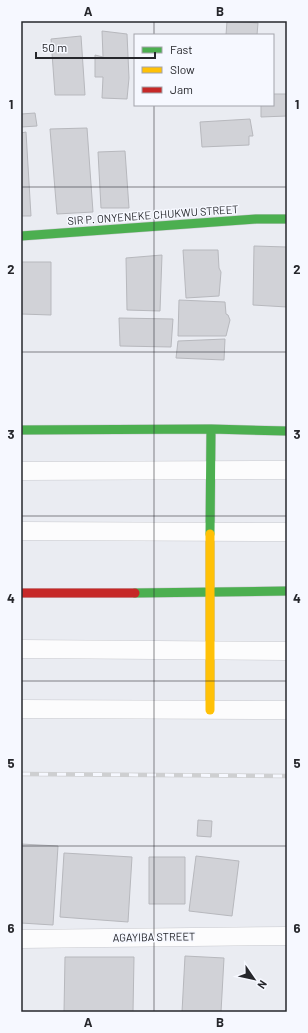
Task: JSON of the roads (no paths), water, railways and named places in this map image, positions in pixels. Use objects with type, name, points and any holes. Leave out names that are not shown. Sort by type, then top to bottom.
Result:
[{"type":"street","name":"SIR P. ONYENEKE CHUKWU STREET","points":[[21,236],[248,220],[287,219]]},
{"type":"street","points":[[210,710],[210,591],[208,532],[211,429]]},
{"type":"street","points":[[21,430],[211,429],[287,431]]},
{"type":"street","points":[[21,471],[287,470]]},
{"type":"street","points":[[21,531],[287,532]]},
{"type":"street","points":[[21,593],[82,594],[287,591]]},
{"type":"street","points":[[21,649],[287,651]]},
{"type":"street","points":[[21,709],[287,710]]},
{"type":"street","name":"AGAYIBA STREET","points":[[21,939],[287,936]]},
{"type":"railway","points":[[21,774],[287,776]]}]
